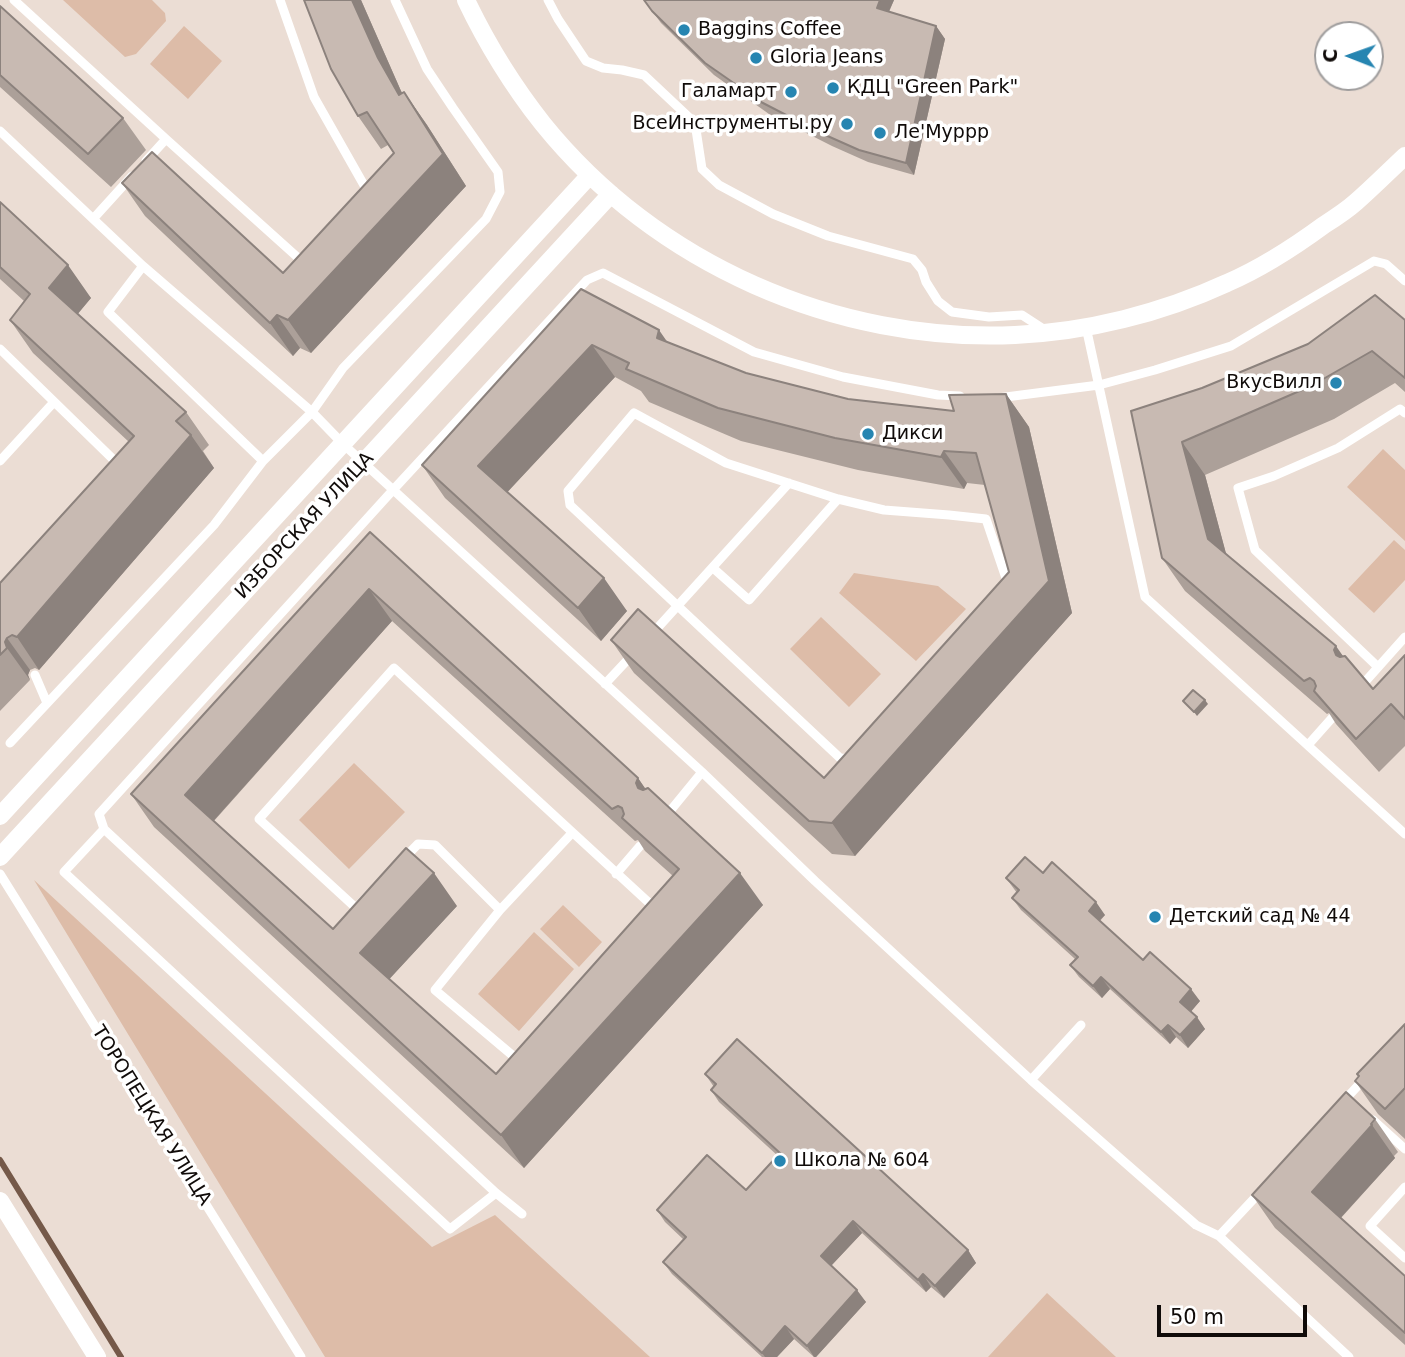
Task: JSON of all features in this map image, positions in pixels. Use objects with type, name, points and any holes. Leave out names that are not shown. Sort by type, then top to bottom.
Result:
[{"type":"street","points":[[466,0],[501,65],[543,124],[590,175],[651,226],[738,278],[785,299],[883,326],[934,333],[1017,335],[1086,327],[1159,310],[1228,283],[1294,247],[1354,203],[1405,156]]},
{"type":"street","name":"ИЗБОРСКАЯ УЛИЦА","points":[[0,816],[590,175]]},
{"type":"street","name":"ИЗБОРСКАЯ УЛИЦА","points":[[0,858],[611,194]]},
{"type":"street","points":[[0,1201],[97,1357]]},
{"type":"lane","points":[[15,0],[309,268],[318,257]]},
{"type":"lane","points":[[280,0],[314,97],[369,195],[361,205]]},
{"type":"lane","points":[[10,743],[214,525],[263,461],[312,412],[343,368],[486,219],[500,192],[498,172],[427,69],[395,0]]},
{"type":"lane","points":[[548,0],[586,61],[603,68],[644,75],[695,123],[702,169],[719,185],[773,214],[828,236],[913,259],[922,270],[938,301],[952,312],[989,317],[1022,316],[1048,332]]},
{"type":"lane","points":[[0,131],[143,266],[312,412],[343,444],[702,772],[815,881],[1031,1080],[1196,1225],[1219,1236],[1349,1357]]},
{"type":"lane","points":[[93,219],[166,139]]},
{"type":"lane","points":[[991,398],[1099,384],[1231,346],[1374,261],[1386,264],[1405,281]]},
{"type":"lane","points":[[143,266],[108,312],[263,461]]},
{"type":"lane","points":[[522,1213],[496,1193],[104,829],[99,814],[587,280],[603,273],[754,352],[843,377],[938,395],[964,396]]},
{"type":"lane","points":[[1086,327],[1145,597],[1405,834]]},
{"type":"lane","points":[[0,349],[119,465],[110,474]]},
{"type":"lane","points":[[0,461],[54,402]]},
{"type":"lane","points":[[1378,667],[1255,550],[1238,488],[1274,476],[1338,448],[1400,409],[1405,413]]},
{"type":"lane","points":[[634,413],[726,463],[789,483],[884,510],[986,519],[1008,584],[862,760],[840,758],[570,505],[568,491],[634,413]]},
{"type":"lane","points":[[605,684],[789,483]]},
{"type":"lane","points":[[713,568],[749,600],[838,499]]},
{"type":"lane","points":[[1364,683],[1405,637]]},
{"type":"lane","points":[[500,910],[435,845],[418,844],[356,908],[259,819],[394,668],[659,912],[518,1060],[435,990],[500,910],[572,833]]},
{"type":"lane","points":[[35,675],[47,703]]},
{"type":"lane","points":[[1308,745],[1332,718]]},
{"type":"lane","points":[[666,816],[702,772]]},
{"type":"lane","points":[[104,829],[64,872],[450,1229],[496,1193]]},
{"type":"lane","points":[[616,874],[640,846]]},
{"type":"lane","name":"ТОРОПЕЦКАЯ УЛИЦА","points":[[0,874],[301,1357]]},
{"type":"lane","points":[[1031,1080],[1081,1025]]},
{"type":"lane","points":[[1330,1116],[1351,1099],[1372,1070]]},
{"type":"lane","points":[[1370,1117],[1405,1149]]},
{"type":"lane","points":[[1219,1236],[1267,1184]]},
{"type":"lane","points":[[1405,1187],[1370,1226],[1405,1258]]},
{"type":"shaded area","points":[[63,0],[152,0],[165,13],[166,21],[136,54],[125,57]]},
{"type":"shaded area","points":[[184,26],[222,61],[188,99],[150,64]]},
{"type":"shaded area","points":[[1383,449],[1405,470],[1405,541],[1347,487]]},
{"type":"shaded area","points":[[1394,540],[1405,550],[1405,580],[1374,613],[1348,589]]},
{"type":"shaded area","points":[[854,573],[938,586],[966,609],[916,661],[839,593]]},
{"type":"shaded area","points":[[821,617],[881,674],[849,707],[790,649]]},
{"type":"shaded area","points":[[354,763],[405,812],[349,869],[299,820]]},
{"type":"shaded area","points":[[34,880],[432,1247],[495,1215],[650,1357],[325,1357]]},
{"type":"shaded area","points":[[563,905],[602,942],[579,967],[540,929]]},
{"type":"shaded area","points":[[534,932],[574,969],[519,1031],[478,994]]},
{"type":"shaded area","points":[[1047,1293],[1116,1357],[988,1357]]},
{"type":"building","points":[[304,0],[352,0],[378,58],[399,95],[404,92],[443,154],[288,320],[277,315],[270,323],[122,183],[152,152],[283,273],[394,153],[367,112],[358,116],[331,69]]},
{"type":"building","name":"КДЦ \"Green Park\"","points":[[644,0],[880,0],[877,8],[936,26],[906,163],[859,150],[761,102],[705,63]]},
{"type":"building","points":[[0,6],[123,118],[88,154],[0,75]]},
{"type":"building","points":[[0,202],[68,265],[49,288],[186,412],[176,421],[191,435],[17,637],[12,635],[7,638],[7,648],[0,655],[0,583],[134,436],[10,320],[30,294],[0,267]]},
{"type":"building","points":[[581,289],[659,330],[657,338],[746,373],[848,399],[954,411],[949,395],[1006,394],[1049,581],[832,823],[809,821],[611,640],[638,609],[824,778],[1009,572],[976,453],[944,451],[941,457],[835,438],[718,408],[626,369],[629,363],[592,345],[478,466],[604,578],[578,608],[422,465]]},
{"type":"building","points":[[1375,295],[1405,320],[1405,378],[1372,351],[1311,386],[1182,442],[1208,539],[1336,646],[1336,655],[1345,656],[1373,689],[1405,655],[1405,719],[1391,704],[1356,739],[1314,691],[1314,681],[1310,678],[1304,681],[1162,558],[1131,411],[1202,388],[1308,344]]},
{"type":"building","points":[[370,532],[638,778],[638,788],[648,788],[740,873],[501,1135],[131,794]],"holes":[[[369,589],[612,809],[618,806],[622,808],[622,818],[679,869],[496,1074],[360,953],[434,873],[406,848],[333,929],[185,795]]]},
{"type":"building","points":[[1193,690],[1205,700],[1194,712],[1183,701]]},
{"type":"building","points":[[1025,857],[1043,873],[1052,862],[1096,902],[1089,911],[1143,960],[1150,952],[1191,989],[1180,1002],[1197,1017],[1180,1035],[1168,1025],[1161,1032],[1101,977],[1093,986],[1070,965],[1078,957],[1012,898],[1019,890],[1006,878]]},
{"type":"building","points":[[1405,1024],[1405,1088],[1385,1109],[1355,1081],[1359,1076],[1357,1074]]},
{"type":"building","points":[[737,1039],[968,1250],[935,1286],[923,1274],[918,1280],[853,1221],[821,1256],[857,1290],[807,1346],[785,1326],[762,1353],[663,1262],[686,1237],[657,1210],[707,1155],[746,1190],[780,1153],[711,1090],[716,1084],[705,1074]]},
{"type":"building","points":[[1346,1092],[1375,1119],[1312,1192],[1405,1276],[1405,1333],[1252,1195]]},
{"type":"waterway","points":[[0,1160],[121,1357]]},
{"type":"place","name":"Baggins Coffee","points":[[684,30]]},
{"type":"place","name":"Gloria Jeans","points":[[756,58]]},
{"type":"place","name":"КДЦ \"Green Park\"","points":[[833,88]]},
{"type":"place","name":"Галамарт","points":[[791,92]]},
{"type":"place","name":"ВсеИнструменты.ру","points":[[847,124]]},
{"type":"place","name":"Ле'Муррр","points":[[880,133]]},
{"type":"place","name":"ВкусВилл","points":[[1336,383]]},
{"type":"place","name":"Дикси","points":[[868,434]]},
{"type":"place","name":"Детский сад № 44","points":[[1155,917]]},
{"type":"place","name":"Школа № 604","points":[[780,1161]]}]
